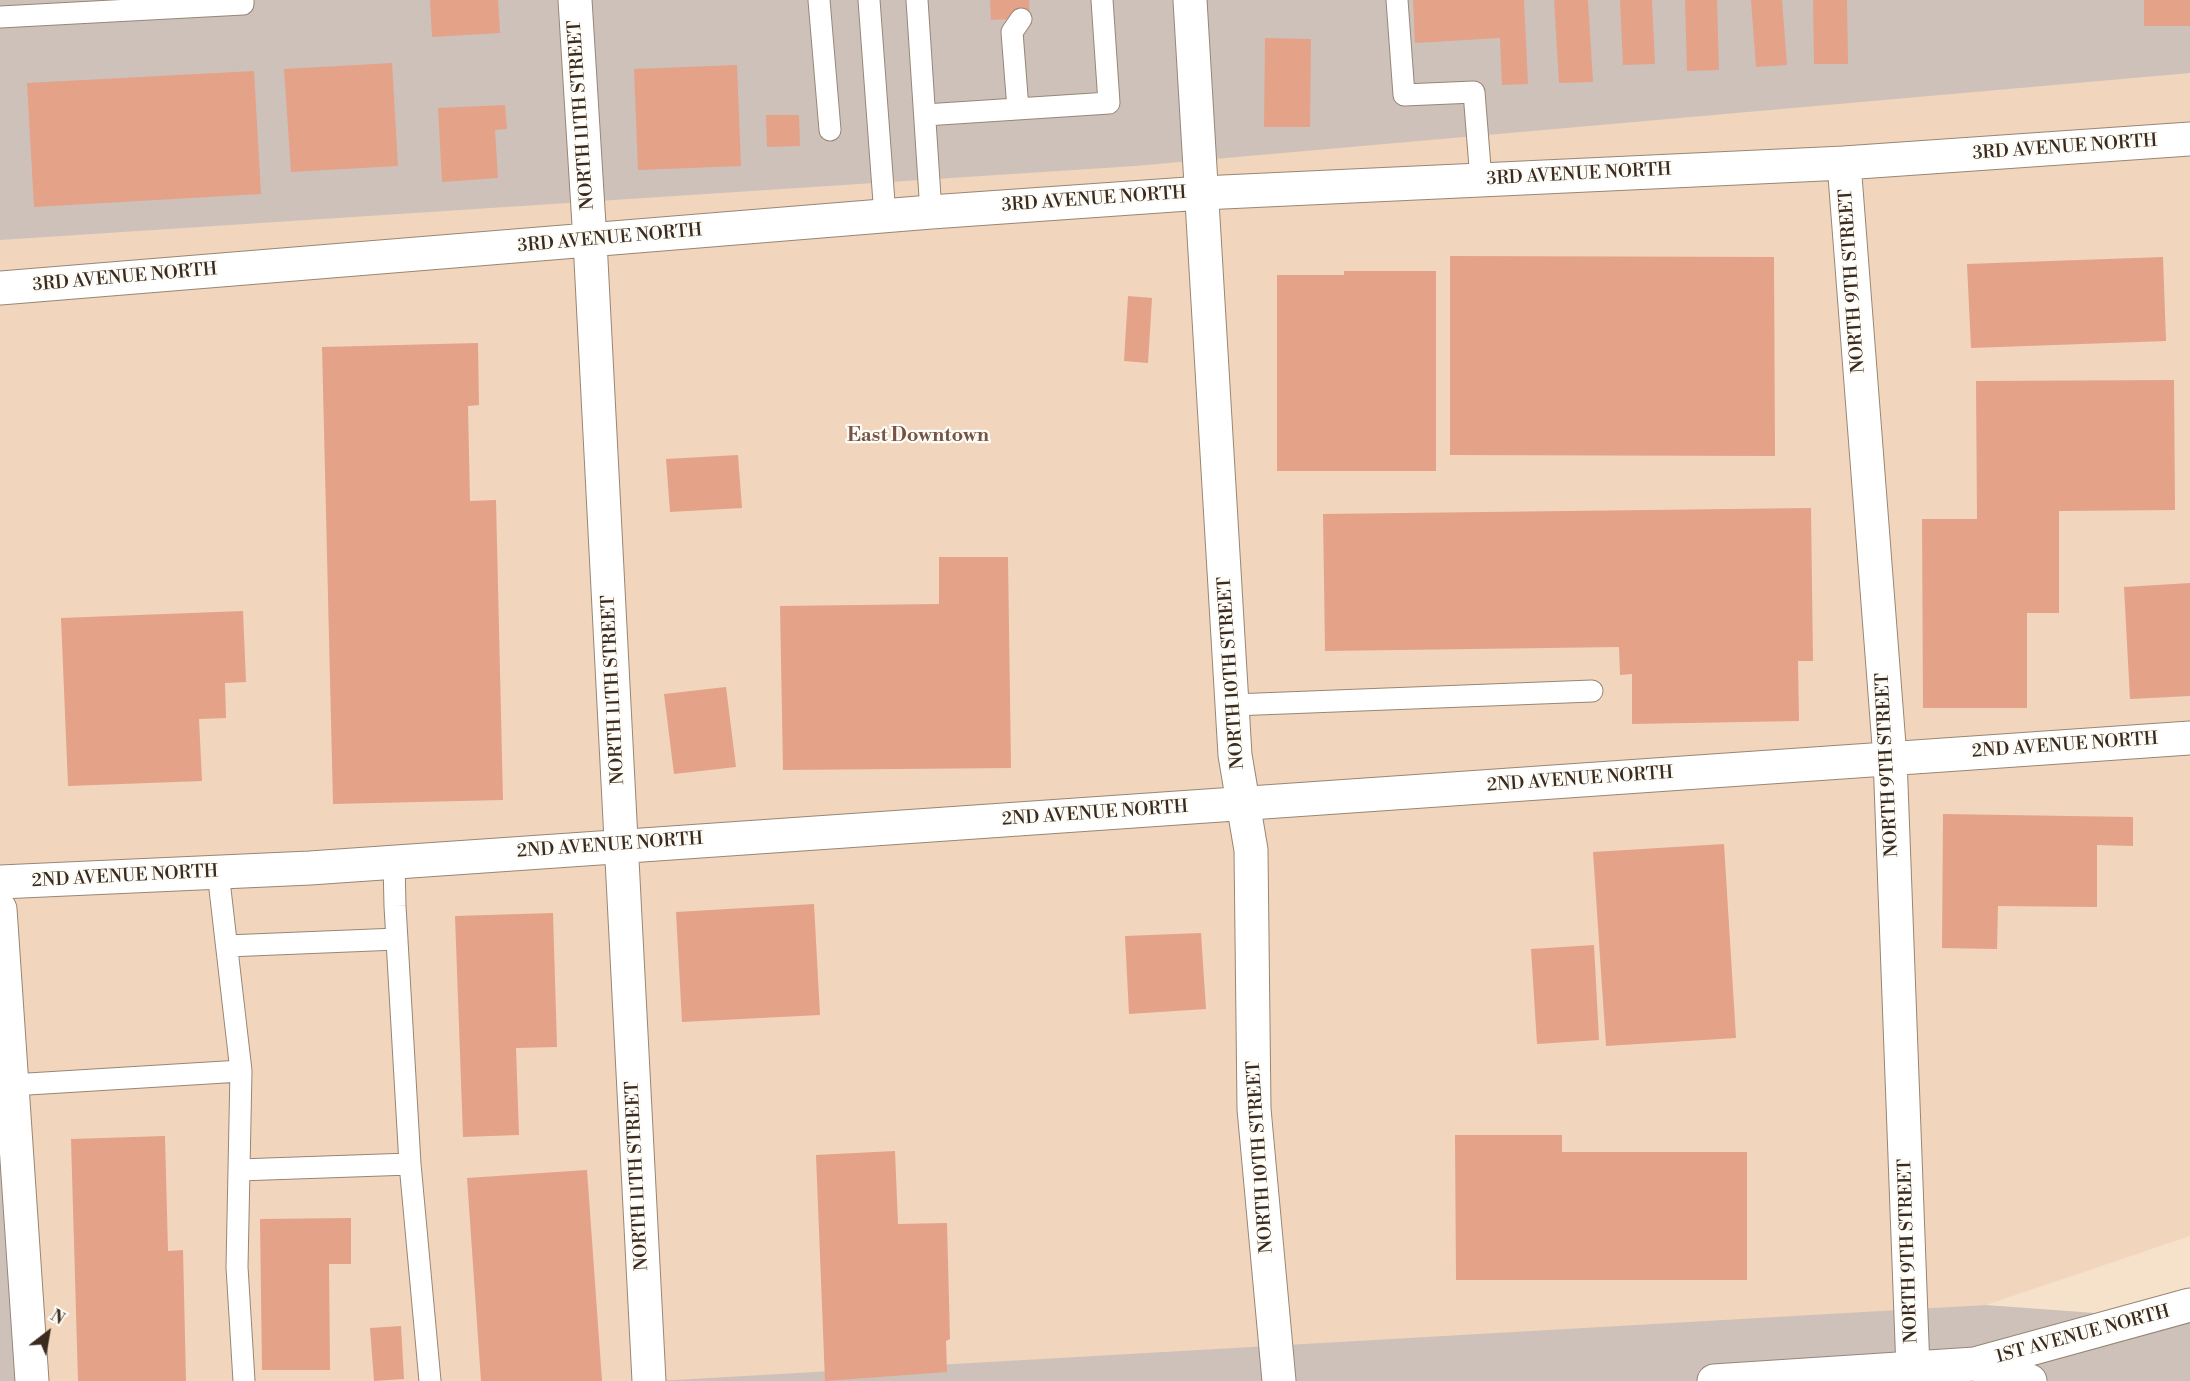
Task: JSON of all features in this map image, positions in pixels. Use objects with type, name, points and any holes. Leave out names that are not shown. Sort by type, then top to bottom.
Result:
[{"type":"street","name":"NORTH 11TH STREET","points":[[575,0],[590,241],[648,1381]]},
{"type":"street","name":"NORTH 10TH STREET","points":[[1190,0],[1235,755],[1251,850],[1254,1109],[1279,1381]]},
{"type":"street","name":"3RD AVENUE NORTH","points":[[0,288],[1202,192],[1844,163],[2190,139]]},
{"type":"street","name":"NORTH 9TH STREET","points":[[1844,163],[1890,758],[1914,1369]]},
{"type":"street","name":"2ND AVENUE NORTH","points":[[0,882],[218,873],[394,862],[2190,738]]},
{"type":"street","points":[[0,909],[32,1381]]},
{"type":"street","name":"1ST AVENUE NORTH","points":[[1714,1381],[1975,1364],[2190,1305]]},
{"type":"street","name":"1ST AVENUE NORTH","points":[[1975,1364],[2031,1381]]},
{"type":"lane","points":[[0,17],[243,4],[243,0]]},
{"type":"lane","points":[[819,0],[830,130]]},
{"type":"lane","points":[[869,0],[885,216]]},
{"type":"lane","points":[[917,0],[932,212]]},
{"type":"lane","points":[[925,115],[1109,103],[1102,0]]},
{"type":"lane","points":[[1397,0],[1404,96],[1474,92],[1481,180]]},
{"type":"lane","points":[[1010,23],[1018,109]]},
{"type":"lane","points":[[1233,705],[1592,691]]},
{"type":"lane","points":[[394,862],[396,939],[410,1164],[430,1381]]},
{"type":"lane","points":[[218,873],[241,1071],[237,1267],[244,1381]]},
{"type":"lane","points":[[227,946],[396,939]]},
{"type":"lane","points":[[12,1085],[241,1071]]},
{"type":"lane","points":[[239,1170],[410,1164]]},
{"type":"shaded area","points":[[0,0],[2190,0],[2190,73],[1135,166],[0,240]]},
{"type":"shaded area","points":[[2190,65],[2190,1236],[1986,1305],[974,1381],[22,1381],[0,1130],[0,239]]},
{"type":"shaded area","points":[[0,1130],[22,1381],[0,1381]]},
{"type":"shaded area","points":[[1986,1305],[2190,1320],[2190,1381],[657,1381]]},
{"type":"building","points":[[430,0],[498,0],[500,33],[432,37]]},
{"type":"building","points":[[990,0],[1029,0],[1030,18],[991,20]]},
{"type":"building","points":[[1413,0],[1524,0],[1528,84],[1502,85],[1500,38],[1415,43]]},
{"type":"building","points":[[1554,0],[1588,0],[1593,82],[1559,83]]},
{"type":"building","points":[[1620,0],[1652,0],[1655,64],[1623,65]]},
{"type":"building","points":[[1685,0],[1717,0],[1719,70],[1687,71]]},
{"type":"building","points":[[1751,0],[1782,0],[1787,65],[1756,67]]},
{"type":"building","points":[[1813,0],[1847,0],[1848,64],[1814,64]]},
{"type":"building","points":[[2144,0],[2190,0],[2190,26],[2144,26]]},
{"type":"building","points":[[1265,38],[1311,39],[1310,127],[1264,127]]},
{"type":"building","points":[[392,63],[398,166],[291,172],[284,69]]},
{"type":"building","points":[[737,65],[741,166],[638,170],[634,69]]},
{"type":"building","points":[[254,71],[261,194],[34,207],[27,83]]},
{"type":"building","points":[[505,105],[507,129],[495,130],[498,178],[442,182],[438,108]]},
{"type":"building","points":[[766,115],[799,115],[800,146],[767,147]]},
{"type":"building","points":[[1450,256],[1774,257],[1775,456],[1450,455]]},
{"type":"building","points":[[2163,257],[2166,341],[1971,348],[1967,264]]},
{"type":"building","points":[[1344,271],[1436,271],[1436,471],[1277,471],[1277,275],[1344,275]]},
{"type":"building","points":[[1128,296],[1152,298],[1148,363],[1124,361]]},
{"type":"building","points":[[478,343],[479,405],[468,406],[470,501],[496,500],[503,800],[333,804],[322,347]]},
{"type":"building","points":[[2174,380],[2175,510],[2059,511],[2059,613],[2027,613],[2027,708],[1923,708],[1922,519],[1977,519],[1976,381]]},
{"type":"building","points":[[738,455],[742,508],[670,512],[666,459]]},
{"type":"building","points":[[1811,508],[1813,661],[1798,661],[1799,721],[1632,724],[1632,674],[1620,675],[1619,647],[1325,651],[1323,514]]},
{"type":"building","points":[[939,557],[1008,557],[1011,768],[783,770],[780,606],[939,604]]},
{"type":"building","points":[[2190,583],[2190,696],[2130,699],[2124,587]]},
{"type":"building","points":[[243,611],[246,682],[225,683],[226,718],[199,719],[202,781],[68,786],[61,618]]},
{"type":"building","points":[[726,687],[736,767],[674,774],[664,694]]},
{"type":"building","points":[[1943,814],[2133,817],[2133,846],[2097,845],[2097,907],[1998,906],[1997,949],[1942,948]]},
{"type":"building","points":[[1724,844],[1736,1038],[1606,1046],[1593,852]]},
{"type":"building","points":[[814,904],[820,1015],[682,1022],[676,912]]},
{"type":"building","points":[[553,913],[557,1047],[516,1048],[519,1135],[463,1137],[455,916]]},
{"type":"building","points":[[1201,933],[1206,1009],[1129,1014],[1125,936]]},
{"type":"building","points":[[1594,945],[1599,1040],[1537,1044],[1531,949]]},
{"type":"building","points":[[1455,1135],[1562,1135],[1562,1152],[1747,1152],[1747,1280],[1456,1280]]},
{"type":"building","points":[[165,1136],[168,1251],[183,1250],[186,1381],[78,1381],[71,1139]]},
{"type":"building","points":[[895,1151],[898,1224],[947,1223],[950,1339],[946,1341],[947,1372],[825,1381],[816,1155]]},
{"type":"building","points":[[587,1170],[602,1381],[481,1381],[467,1178]]},
{"type":"building","points":[[351,1218],[351,1264],[329,1264],[330,1370],[262,1370],[260,1219]]},
{"type":"building","points":[[401,1326],[404,1379],[374,1381],[370,1328]]},
{"type":"district","name":"East Downtown","points":[[918,436]]}]
